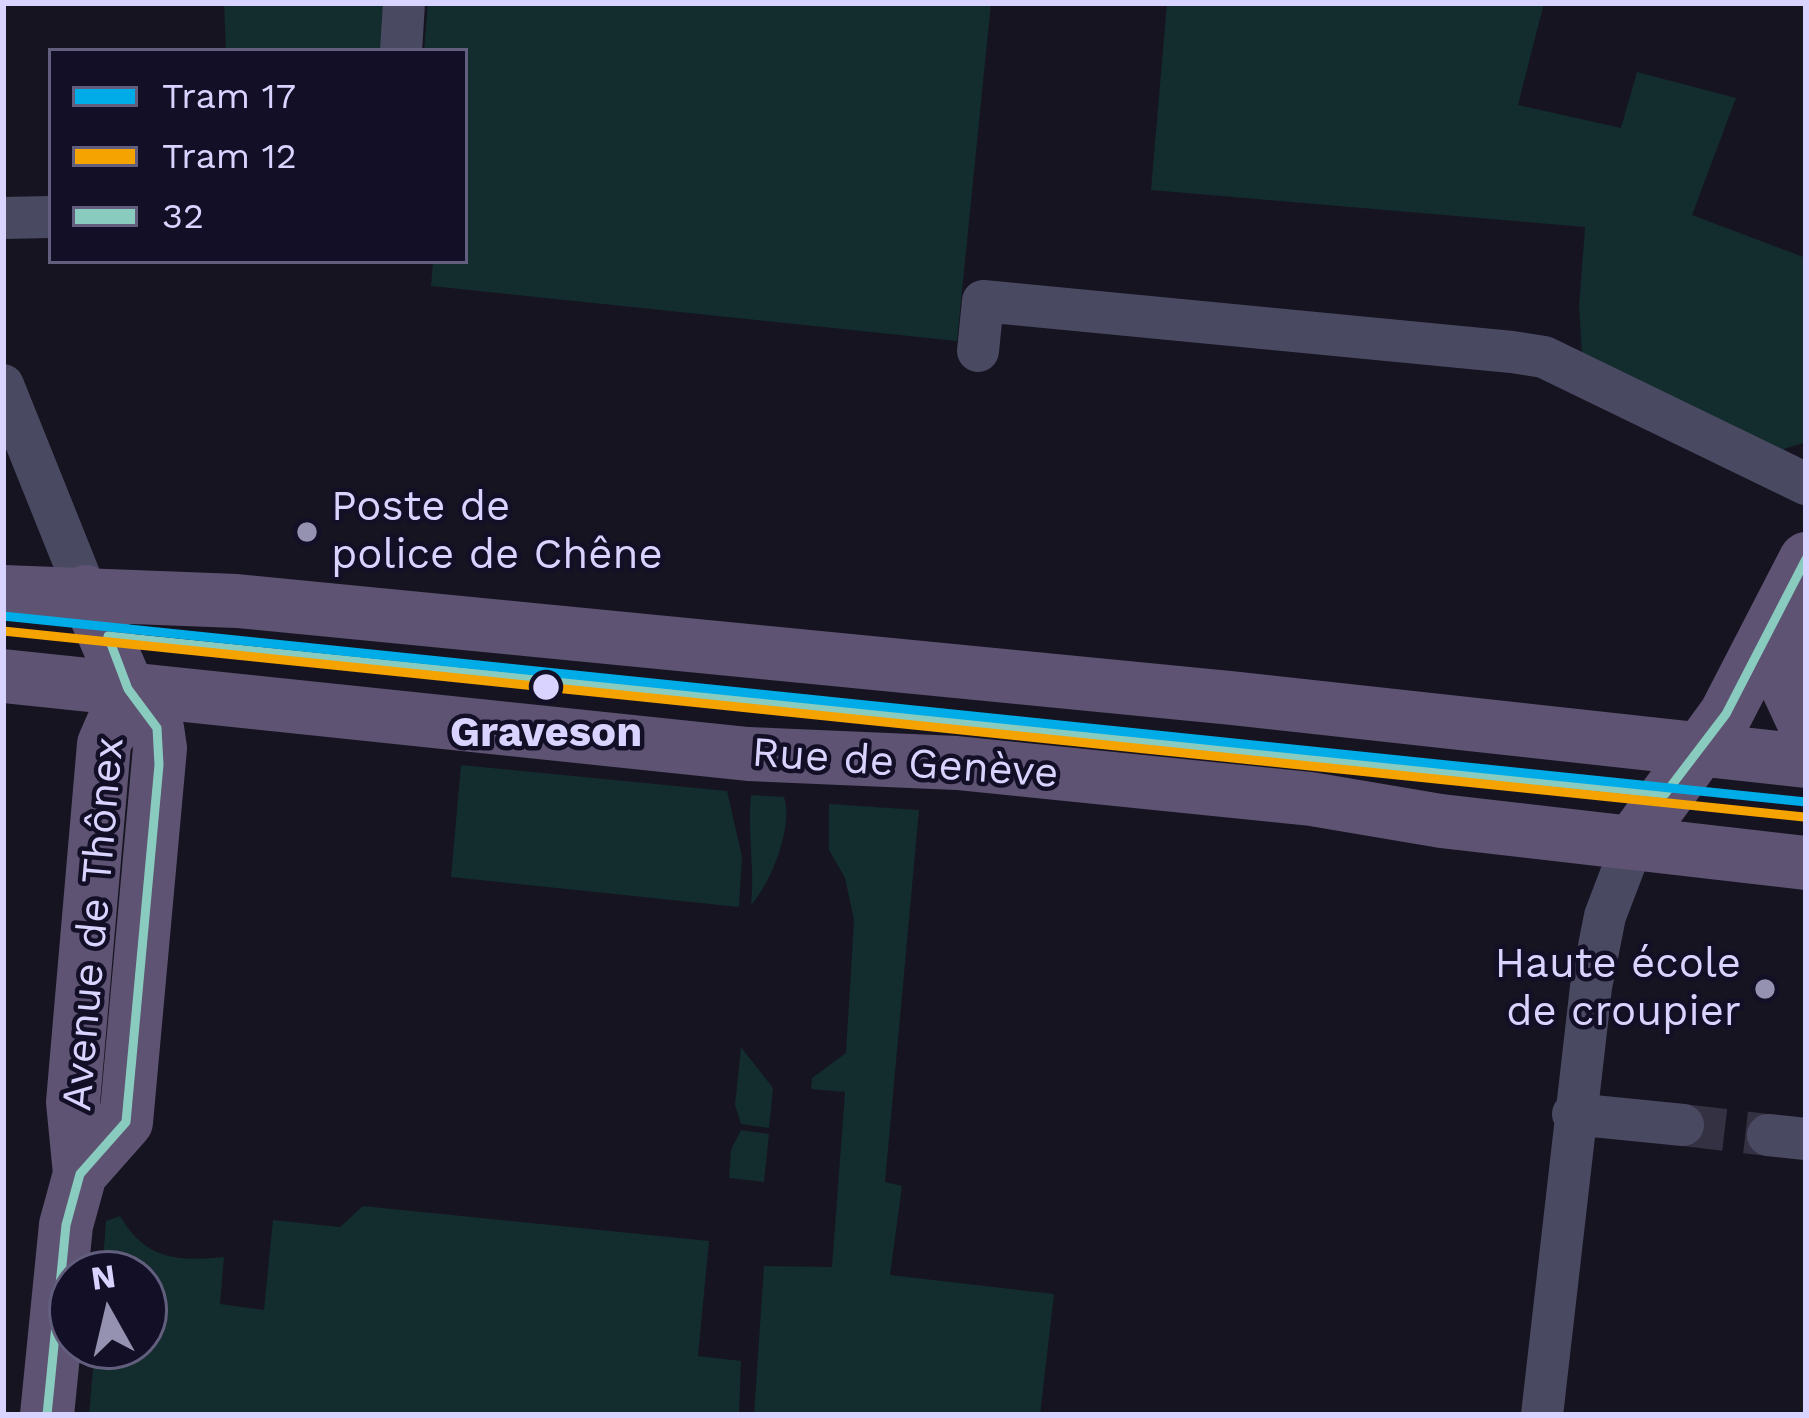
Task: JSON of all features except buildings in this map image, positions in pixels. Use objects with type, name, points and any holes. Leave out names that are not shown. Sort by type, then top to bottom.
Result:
[{"type":"main road","points":[[1634,840],[1726,714],[1806,559]]},
{"type":"main road","points":[[3,592],[237,601],[1231,698],[1806,761]]},
{"type":"main road","points":[[86,592],[128,688]]},
{"type":"main road","points":[[1776,617],[1788,697],[1806,727]]},
{"type":"main road","name":"Rue de Genève","points":[[3,676],[748,754],[957,763],[1311,799],[1441,821],[1806,862]]},
{"type":"main road","name":"Avenue de Thônex","points":[[47,1415],[66,1225],[80,1174],[74,1102],[104,744],[128,688]]},
{"type":"street","points":[[401,48],[404,3]]},
{"type":"street","points":[[3,218],[48,218]]},
{"type":"street","points":[[978,351],[983,302],[1528,354],[1544,357],[1806,484]]},
{"type":"street","points":[[3,385],[86,592]]},
{"type":"street","points":[[1542,1415],[1573,1114],[1605,916],[1634,840]]},
{"type":"street","points":[[1573,1114],[1683,1125]]},
{"type":"green space","points":[[224,3],[386,3],[383,48],[226,48]]},
{"type":"green space","points":[[428,3],[991,3],[957,341],[431,286],[433,264],[468,264],[468,48],[424,48]]},
{"type":"green space","points":[[1167,3],[1544,3],[1518,105],[1621,128],[1637,72],[1736,98],[1692,215],[1806,258],[1806,442],[1778,451],[1582,354],[1579,307],[1585,227],[1151,190]]},
{"type":"green space","points":[[461,765],[727,791],[742,857],[739,907],[451,877]]},
{"type":"green space","points":[[751,795],[784,797],[786,823],[766,884],[751,905],[750,822]]},
{"type":"green space","points":[[829,804],[919,810],[885,1182],[902,1186],[890,1275],[1054,1294],[1040,1415],[754,1415],[764,1266],[832,1267],[845,1092],[811,1089],[812,1078],[846,1053],[854,920],[845,878],[829,850]]},
{"type":"green space","points":[[741,1047],[773,1088],[769,1128],[741,1124],[735,1105]]},
{"type":"green space","points":[[741,1130],[769,1134],[764,1182],[729,1178],[731,1150]]},
{"type":"green space","points":[[363,1206],[709,1241],[698,1356],[741,1361],[739,1415],[89,1415],[93,1370],[168,1370],[168,1255],[224,1257],[220,1304],[264,1310],[273,1220],[340,1227]]},
{"type":"green space","points":[[120,1216],[152,1249],[104,1250],[106,1221]]},
{"type":"tunnel","points":[[1683,1125],[1768,1135]]},
{"type":"tram line","name":"17","points":[[3,616],[1806,802]]},
{"type":"tram line","name":"12","points":[[3,631],[1804,817]]},
{"type":"transit line","name":"32","points":[[1665,794],[1726,714],[1806,559]]},
{"type":"transit line","name":"32","points":[[108,636],[1665,794]]},
{"type":"transit line","name":"32","points":[[47,1415],[66,1225],[80,1174],[126,1122],[159,765],[157,728],[128,689],[108,636]]},
{"type":"place","name":"Poste de police de Chêne","points":[[307,532]]},
{"type":"place","name":"Graveson","points":[[546,687]]},
{"type":"place","name":"Haute école de croupier","points":[[1765,989]]}]
